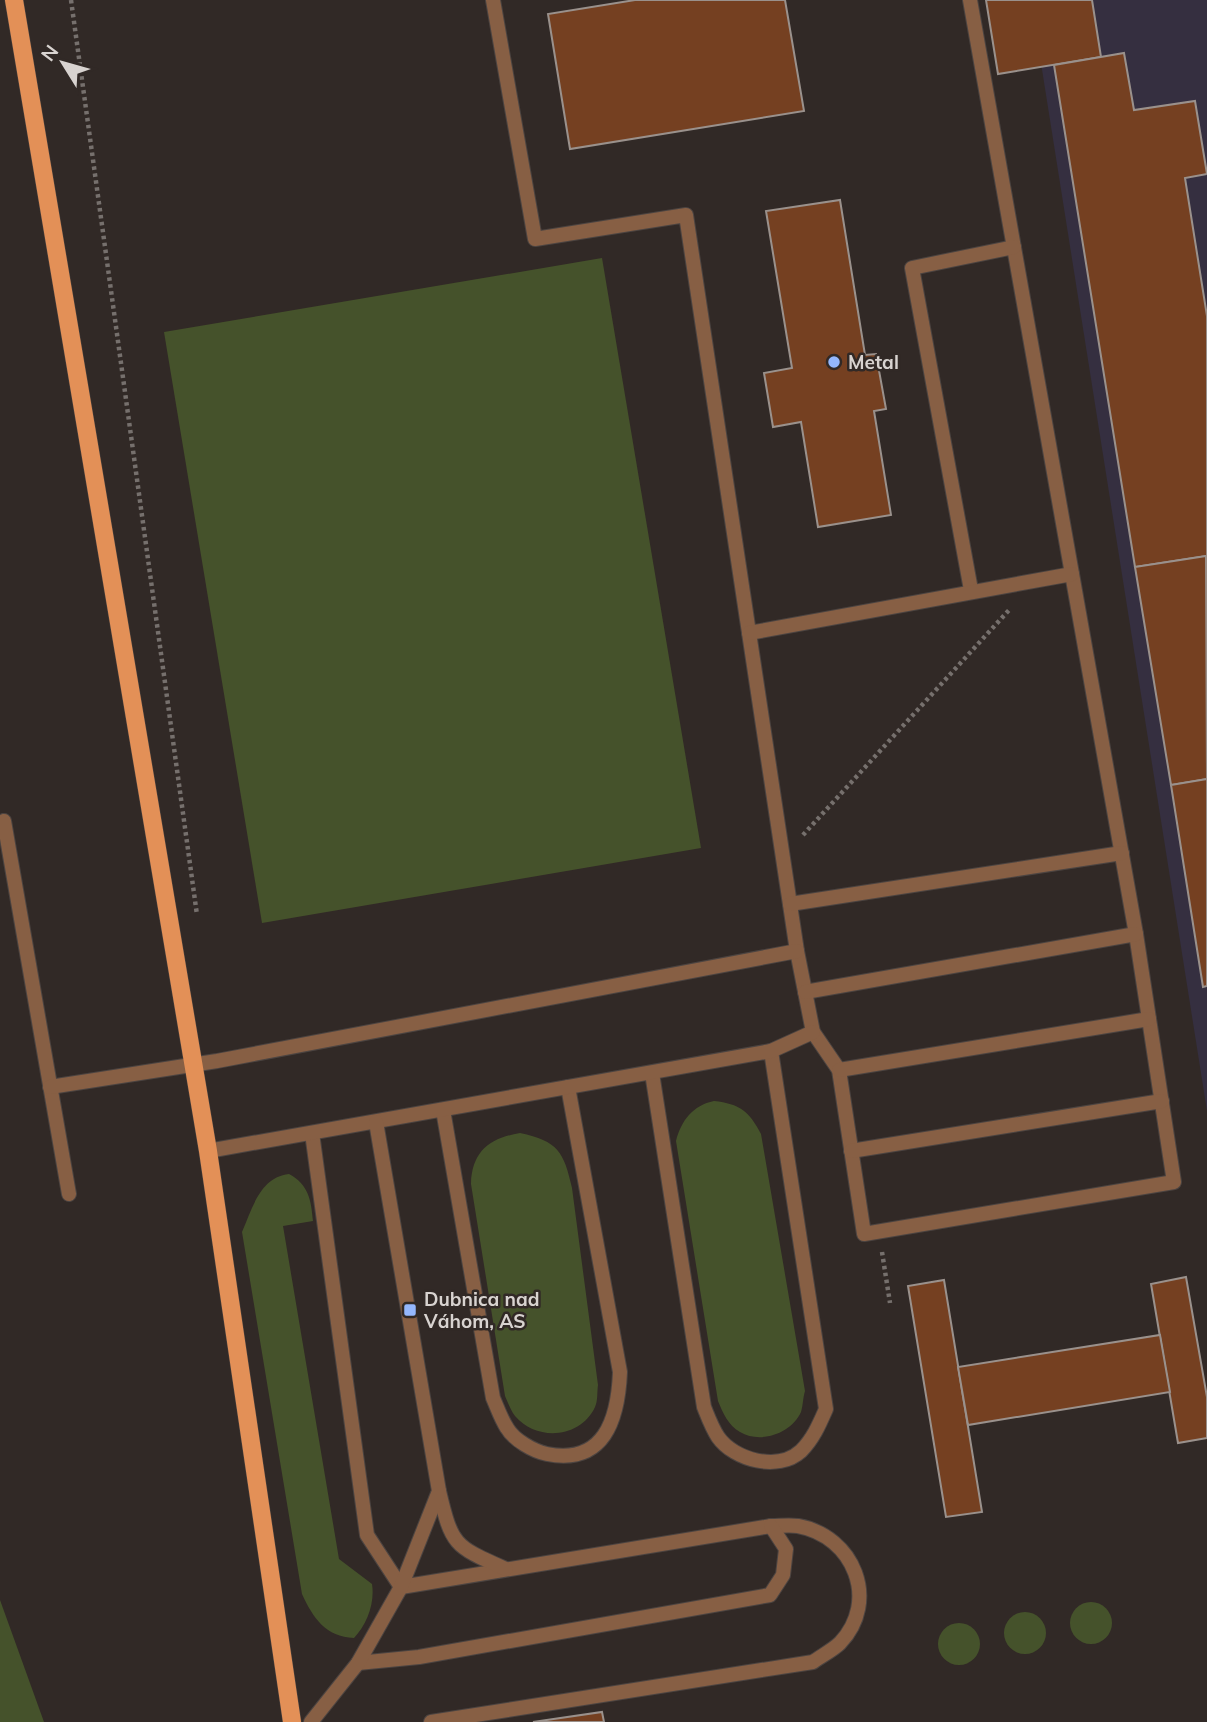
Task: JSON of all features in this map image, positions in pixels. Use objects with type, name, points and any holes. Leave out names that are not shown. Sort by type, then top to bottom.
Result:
[{"type":"main road","points":[[15,0],[208,1152],[292,1722]]},
{"type":"lane","points":[[493,0],[535,239],[686,215],[797,951],[813,1032],[839,1070],[864,1234],[1174,1182],[1136,934],[970,0]]},
{"type":"lane","points":[[971,590],[912,268],[1014,247]]},
{"type":"lane","points":[[749,633],[971,590],[1072,574]]},
{"type":"lane","points":[[4,821],[69,1194]]},
{"type":"lane","points":[[790,904],[1122,853]]},
{"type":"lane","points":[[805,992],[1136,934]]},
{"type":"lane","points":[[50,1087],[192,1066],[797,951]]},
{"type":"lane","points":[[839,1070],[1149,1019]]},
{"type":"lane","points":[[208,1152],[771,1051],[813,1032]]},
{"type":"lane","points":[[652,1073],[704,1407],[719,1438],[743,1457],[775,1462],[799,1453],[815,1434],[826,1409],[771,1051]]},
{"type":"lane","points":[[443,1110],[493,1398],[508,1430],[536,1452],[568,1458],[591,1450],[609,1429],[619,1400],[620,1372],[568,1087]]},
{"type":"lane","points":[[851,1152],[1162,1101]]},
{"type":"lane","points":[[376,1122],[439,1491],[449,1533],[468,1552],[507,1570]]},
{"type":"lane","points":[[312,1133],[367,1535],[401,1587]]},
{"type":"lane","points":[[312,1722],[358,1663],[401,1587],[439,1491]]},
{"type":"lane","points":[[401,1587],[771,1526],[799,1527],[823,1536],[849,1557],[861,1590],[856,1619],[839,1643],[813,1662],[431,1722]]},
{"type":"lane","points":[[358,1663],[419,1657],[770,1595],[783,1575],[786,1549],[771,1526]]},
{"type":"path","points":[[71,0],[198,924]]},
{"type":"path","points":[[783,856],[1037,580]]},
{"type":"path","points":[[879,1231],[890,1303]]},
{"type":"shaded area","points":[[1031,0],[1207,0],[1207,1111]]},
{"type":"green space","points":[[602,258],[701,848],[262,923],[164,332]]},
{"type":"green space","points":[[714,1101],[731,1104],[743,1110],[761,1134],[805,1391],[801,1412],[796,1420],[783,1431],[765,1437],[748,1435],[732,1426],[718,1401],[676,1141],[689,1115],[700,1106]]},
{"type":"green space","points":[[520,1133],[551,1144],[566,1165],[572,1188],[598,1385],[596,1405],[588,1417],[580,1425],[558,1433],[546,1433],[524,1424],[514,1414],[505,1396],[471,1184],[475,1163],[485,1148],[500,1138]]},
{"type":"green space","points":[[289,1174],[305,1188],[312,1213],[313,1221],[283,1226],[339,1559],[372,1584],[369,1613],[354,1638],[336,1634],[322,1625],[302,1594],[242,1232],[264,1188],[279,1176]]},
{"type":"green space","points":[[0,1600],[44,1722],[0,1722]]},
{"type":"green space","points":[[1091,1602],[1106,1608],[1112,1623],[1106,1638],[1091,1644],[1076,1638],[1070,1623],[1076,1608]]},
{"type":"green space","points":[[1025,1612],[1040,1618],[1046,1633],[1040,1648],[1025,1654],[1010,1648],[1004,1633],[1010,1618]]},
{"type":"green space","points":[[959,1623],[974,1629],[980,1644],[974,1659],[959,1665],[944,1659],[938,1644],[944,1629]]},
{"type":"building","points":[[635,0],[785,0],[804,111],[570,149],[548,14]]},
{"type":"building","points":[[986,0],[1092,0],[1101,57],[998,74]]},
{"type":"building","points":[[1124,53],[1134,110],[1195,101],[1207,174],[1185,178],[1207,316],[1207,556],[1135,567],[1054,65]]},
{"type":"building","name":"Metal","points":[[840,200],[865,355],[876,354],[886,409],[874,411],[891,515],[818,527],[801,422],[773,427],[764,373],[792,368],[766,211]]},
{"type":"building","points":[[1206,556],[1207,779],[1171,785],[1135,567]]},
{"type":"building","points":[[1207,779],[1207,986],[1203,987],[1171,785]]},
{"type":"building","points":[[1186,1277],[1207,1397],[1207,1438],[1178,1443],[1151,1284]]},
{"type":"building","points":[[944,1280],[982,1512],[946,1517],[908,1286]]},
{"type":"building","points":[[1160,1335],[1170,1392],[968,1425],[958,1367]]},
{"type":"building","points":[[602,1712],[604,1722],[533,1722]]},
{"type":"place","name":"Metal","points":[[834,362]]},
{"type":"place","name":"Dubnica nad Váhom, AS","points":[[410,1310]]}]
